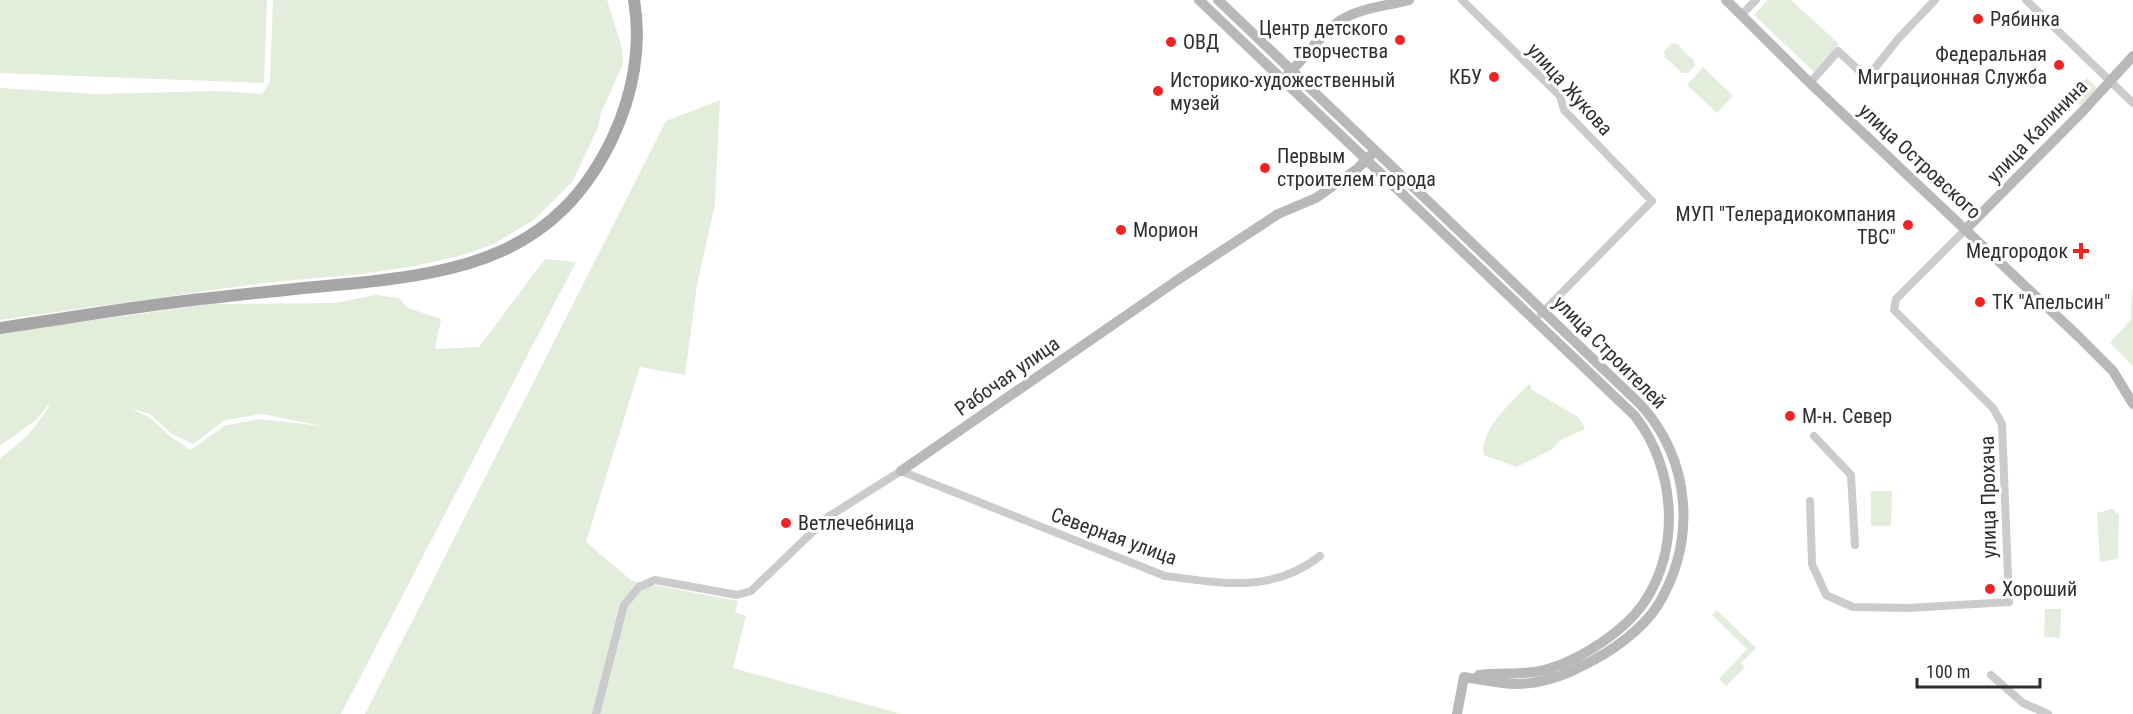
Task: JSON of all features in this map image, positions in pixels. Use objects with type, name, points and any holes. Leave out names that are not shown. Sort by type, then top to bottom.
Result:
[{"type":"main road","points":[[0,328],[201,299],[395,279],[477,262],[506,249],[540,228],[565,207],[585,186],[601,160],[621,117],[633,78],[637,33],[634,0]]},
{"type":"street","name":"улица Строителей","points":[[1199,0],[1635,416],[1647,431],[1662,465],[1669,504],[1666,548],[1651,592],[1619,630],[1589,650],[1553,668],[1531,674],[1464,677]]},
{"type":"street","name":"улица Строителей","points":[[1218,0],[1652,417],[1679,471],[1684,499],[1683,525],[1673,571],[1657,607],[1625,641],[1574,670],[1536,683],[1509,684],[1464,677]]},
{"type":"street","points":[[1283,80],[1327,32],[1342,20],[1362,11],[1409,0]]},
{"type":"street","name":"улица Жукова","points":[[1462,0],[1560,96],[1564,110],[1652,201],[1544,311]]},
{"type":"street","name":"улица Островского","points":[[1726,0],[2113,371],[2133,404]]},
{"type":"street","points":[[1742,15],[1756,0]]},
{"type":"street","points":[[1810,83],[1838,51],[1867,78],[1898,39],[1935,0]]},
{"type":"street","points":[[2026,0],[2133,103]]},
{"type":"street","name":"улица Калинина","points":[[1966,229],[2133,57]]},
{"type":"street","name":"Рабочая улица","points":[[596,714],[624,605],[639,586],[655,580],[737,595],[751,591],[828,517],[901,471],[1179,279],[1278,214],[1316,198],[1351,173],[1375,150]]},
{"type":"street","name":"улица Прохача","points":[[1810,501],[1812,564],[1826,595],[1853,607],[1908,608],[2008,602],[2002,424],[1993,408],[1894,310],[1896,298],[1966,229]]},
{"type":"street","points":[[1536,321],[1544,311]]},
{"type":"street","points":[[1814,436],[1851,475],[1855,545]]},
{"type":"street","name":"Северная улица","points":[[901,471],[1165,576],[1211,582],[1254,584],[1306,567],[1320,556]]},
{"type":"street","points":[[1619,630],[1625,641]]},
{"type":"street","points":[[1991,675],[2023,703],[2048,714]]},
{"type":"street","points":[[1457,714],[1464,677]]},
{"type":"green space","points":[[0,0],[267,0],[264,83],[0,73]]},
{"type":"green space","points":[[273,0],[607,0],[622,48],[623,64],[601,113],[598,128],[572,182],[535,219],[494,244],[460,256],[415,266],[361,274],[264,283],[0,320],[0,88],[97,94],[217,91],[262,94],[270,82]]},
{"type":"green space","points":[[1768,0],[1791,0],[1839,44],[1814,72],[1754,15]]},
{"type":"green space","points":[[1672,43],[1677,44],[1694,61],[1695,66],[1688,73],[1682,73],[1665,57],[1664,51]]},
{"type":"green space","points":[[1703,67],[1733,96],[1717,113],[1687,85]]},
{"type":"green space","points":[[2087,78],[2097,88],[2080,106],[2070,96]]},
{"type":"green space","points":[[720,100],[715,204],[697,285],[685,375],[640,367],[586,542],[632,581],[738,601],[735,612],[746,616],[733,668],[902,714],[365,714],[666,121]]},
{"type":"green space","points":[[545,259],[576,262],[341,714],[0,714],[0,458],[30,432],[52,401],[37,419],[0,446],[0,333],[211,304],[335,303],[376,295],[399,298],[408,308],[441,319],[435,349],[479,347]],"holes":[[[129,408],[150,414],[172,434],[193,444],[225,420],[262,414],[322,426],[258,419],[224,426],[191,450],[171,437],[149,417]]]},
{"type":"green space","points":[[2132,289],[2133,366],[2110,343],[2131,319]]},
{"type":"green space","points":[[1530,383],[1532,390],[1578,417],[1585,429],[1561,440],[1551,450],[1517,467],[1484,455],[1486,436],[1492,426]]},
{"type":"green space","points":[[1871,491],[1892,491],[1891,526],[1871,526]]},
{"type":"green space","points":[[2112,509],[2119,514],[2118,559],[2100,562],[2097,513]]},
{"type":"green space","points":[[2045,609],[2061,609],[2060,638],[2044,637]]},
{"type":"green space","points":[[1717,610],[1756,648],[1741,663],[1745,667],[1726,686],[1719,679],[1747,649],[1712,615]]},
{"type":"place","name":"Рябинка","points":[[1978,19]]},
{"type":"place","name":"Центр детского творчества","points":[[1400,40]]},
{"type":"place","name":"ОВД","points":[[1171,42]]},
{"type":"place","name":"Федеральная Миграционная Служба","points":[[2059,65]]},
{"type":"place","name":"КБУ","points":[[1494,77]]},
{"type":"place","name":"Историко-художественный музей","points":[[1158,91]]},
{"type":"place","name":"Первым строителем города","points":[[1265,168]]},
{"type":"place","name":"МУП \"Телерадиокомпания ТВС\"","points":[[1908,225]]},
{"type":"place","name":"Морион","points":[[1121,230]]},
{"type":"place","name":"Медгородок","points":[[2081,251]]},
{"type":"place","name":"ТК \"Апельсин\"","points":[[1980,302]]},
{"type":"place","name":"М-н. Север","points":[[1790,416]]},
{"type":"place","name":"Ветлечебница","points":[[786,523]]},
{"type":"place","name":"Хороший","points":[[1990,589]]}]
